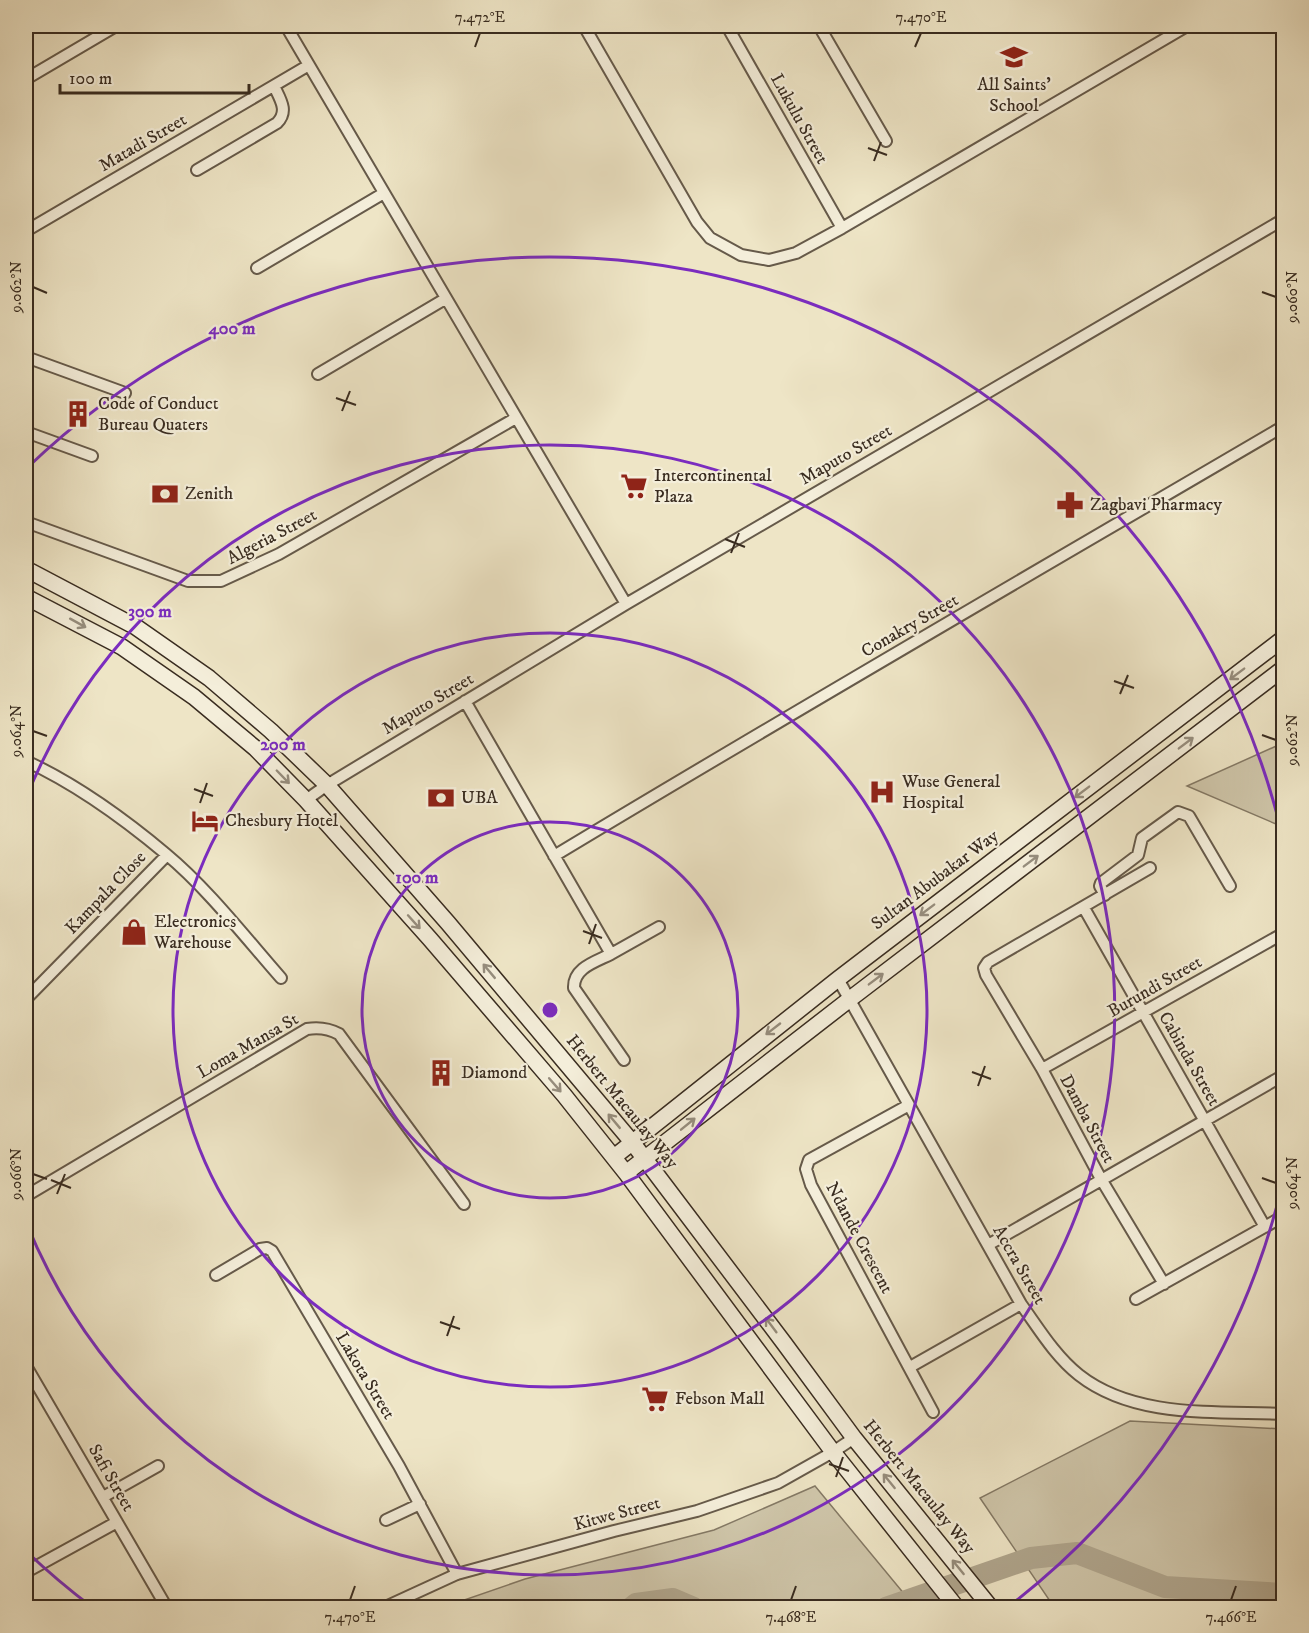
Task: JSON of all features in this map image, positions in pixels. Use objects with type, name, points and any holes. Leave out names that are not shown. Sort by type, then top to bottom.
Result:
[{"type":"main road","name":"Herbert Macaulay Way","points":[[26,569],[136,627],[209,678],[271,730],[327,785],[448,923],[645,1158],[854,1438],[991,1608]]},
{"type":"main road","points":[[26,597],[122,647],[194,697],[255,748],[306,800],[430,939],[614,1157],[832,1452],[957,1608]]},
{"type":"main road","name":"Sultan Abubakar Way","points":[[614,1157],[838,979],[1284,638]]},
{"type":"main road","points":[[626,1173],[1284,668]]},
{"type":"street","points":[[26,79],[116,26]]},
{"type":"street","points":[[286,26],[626,604]]},
{"type":"street","points":[[584,26],[698,222],[710,238],[741,255],[769,260],[796,253],[842,228],[1187,26]]},
{"type":"street","name":"Lukulu Street","points":[[727,26],[842,228]]},
{"type":"street","points":[[819,26],[886,141]]},
{"type":"street","name":"Matadi Street","points":[[26,231],[309,65]]},
{"type":"street","points":[[197,170],[277,123],[282,117],[284,108],[274,86]]},
{"type":"street","points":[[257,268],[384,193]]},
{"type":"street","name":"Maputo Street","points":[[306,800],[327,785],[626,604],[1284,219]]},
{"type":"street","points":[[318,374],[446,299]]},
{"type":"street","points":[[26,357],[125,393]]},
{"type":"street","name":"Algeria Street","points":[[26,522],[188,581],[221,581],[279,554],[516,418]]},
{"type":"street","name":"Conakry Street","points":[[554,855],[1284,426]]},
{"type":"street","points":[[26,432],[92,456]]},
{"type":"street","points":[[465,701],[611,954]]},
{"type":"street","name":"Kampala Close","points":[[26,760],[54,774],[167,855],[26,999]]},
{"type":"street","points":[[1106,895],[1100,886],[1101,883],[1138,855],[1142,838],[1178,812],[1189,816],[1230,886]]},
{"type":"street","points":[[167,855],[224,912],[281,978]]},
{"type":"street","points":[[1084,908],[1150,868]]},
{"type":"street","name":"Damba Street","points":[[1084,908],[988,962],[984,968],[1101,1179],[1164,1284]]},
{"type":"street","name":"Cabinda Street","points":[[1084,908],[1265,1227]]},
{"type":"street","points":[[624,1060],[574,988],[576,975],[581,970],[659,927]]},
{"type":"street","name":"Burundi Street","points":[[1042,1070],[1284,933]]},
{"type":"street","name":"Accra Street","points":[[838,979],[1021,1304],[1056,1353],[1080,1376],[1114,1395],[1151,1406],[1185,1410],[1284,1414]]},
{"type":"street","name":"Loma Mansa St","points":[[26,1196],[307,1029],[319,1028],[330,1029],[339,1034],[464,1204]]},
{"type":"street","points":[[988,1245],[1284,1075]]},
{"type":"street","name":"Ndande Crescent","points":[[909,1105],[809,1160],[806,1169],[811,1185],[933,1412]]},
{"type":"street","points":[[1136,1299],[1284,1216]]},
{"type":"street","name":"Lakota Street","points":[[216,1275],[260,1249],[267,1248],[272,1251],[399,1466],[457,1574]]},
{"type":"street","points":[[910,1367],[1021,1304]]},
{"type":"street","name":"Safi Street","points":[[26,1366],[29,1380],[103,1497],[167,1608]]},
{"type":"street","name":"Kitwe Street","points":[[383,1608],[457,1574],[697,1511],[777,1483],[854,1438]]},
{"type":"street","points":[[103,1497],[158,1466]]},
{"type":"street","points":[[386,1520],[420,1504]]},
{"type":"street","points":[[26,1572],[117,1522]]},
{"type":"shaded area","points":[[1283,743],[1283,827],[1187,786]]},
{"type":"shaded area","points":[[1130,1421],[1283,1429],[1283,1607],[1054,1607],[980,1498]]},
{"type":"shaded area","points":[[815,1486],[915,1607],[444,1607],[525,1579],[714,1530]]},
{"type":"waterway","points":[[886,1608],[1031,1558],[1077,1553],[1165,1587],[1284,1594]]},
{"type":"waterway","points":[[631,1608],[636,1604],[673,1599],[694,1608]]},
{"type":"place","name":"All Saints' School","points":[[1014,57]]},
{"type":"place","name":"Code of Conduct Bureau Quaters","points":[[78,414]]},
{"type":"place","name":"Intercontinental Plaza","points":[[634,486]]},
{"type":"place","name":"Zenith","points":[[165,494]]},
{"type":"place","name":"Zagbavi Pharmacy","points":[[1070,505]]},
{"type":"place","name":"Wuse General Hospital","points":[[882,792]]},
{"type":"place","name":"UBA","points":[[441,798]]},
{"type":"place","name":"Chesbury Hotel","points":[[205,821]]},
{"type":"place","name":"Electronics Warehouse","points":[[134,932]]},
{"type":"place","name":"Diamond","points":[[441,1073]]},
{"type":"place","name":"Febson Mall","points":[[655,1399]]}]
